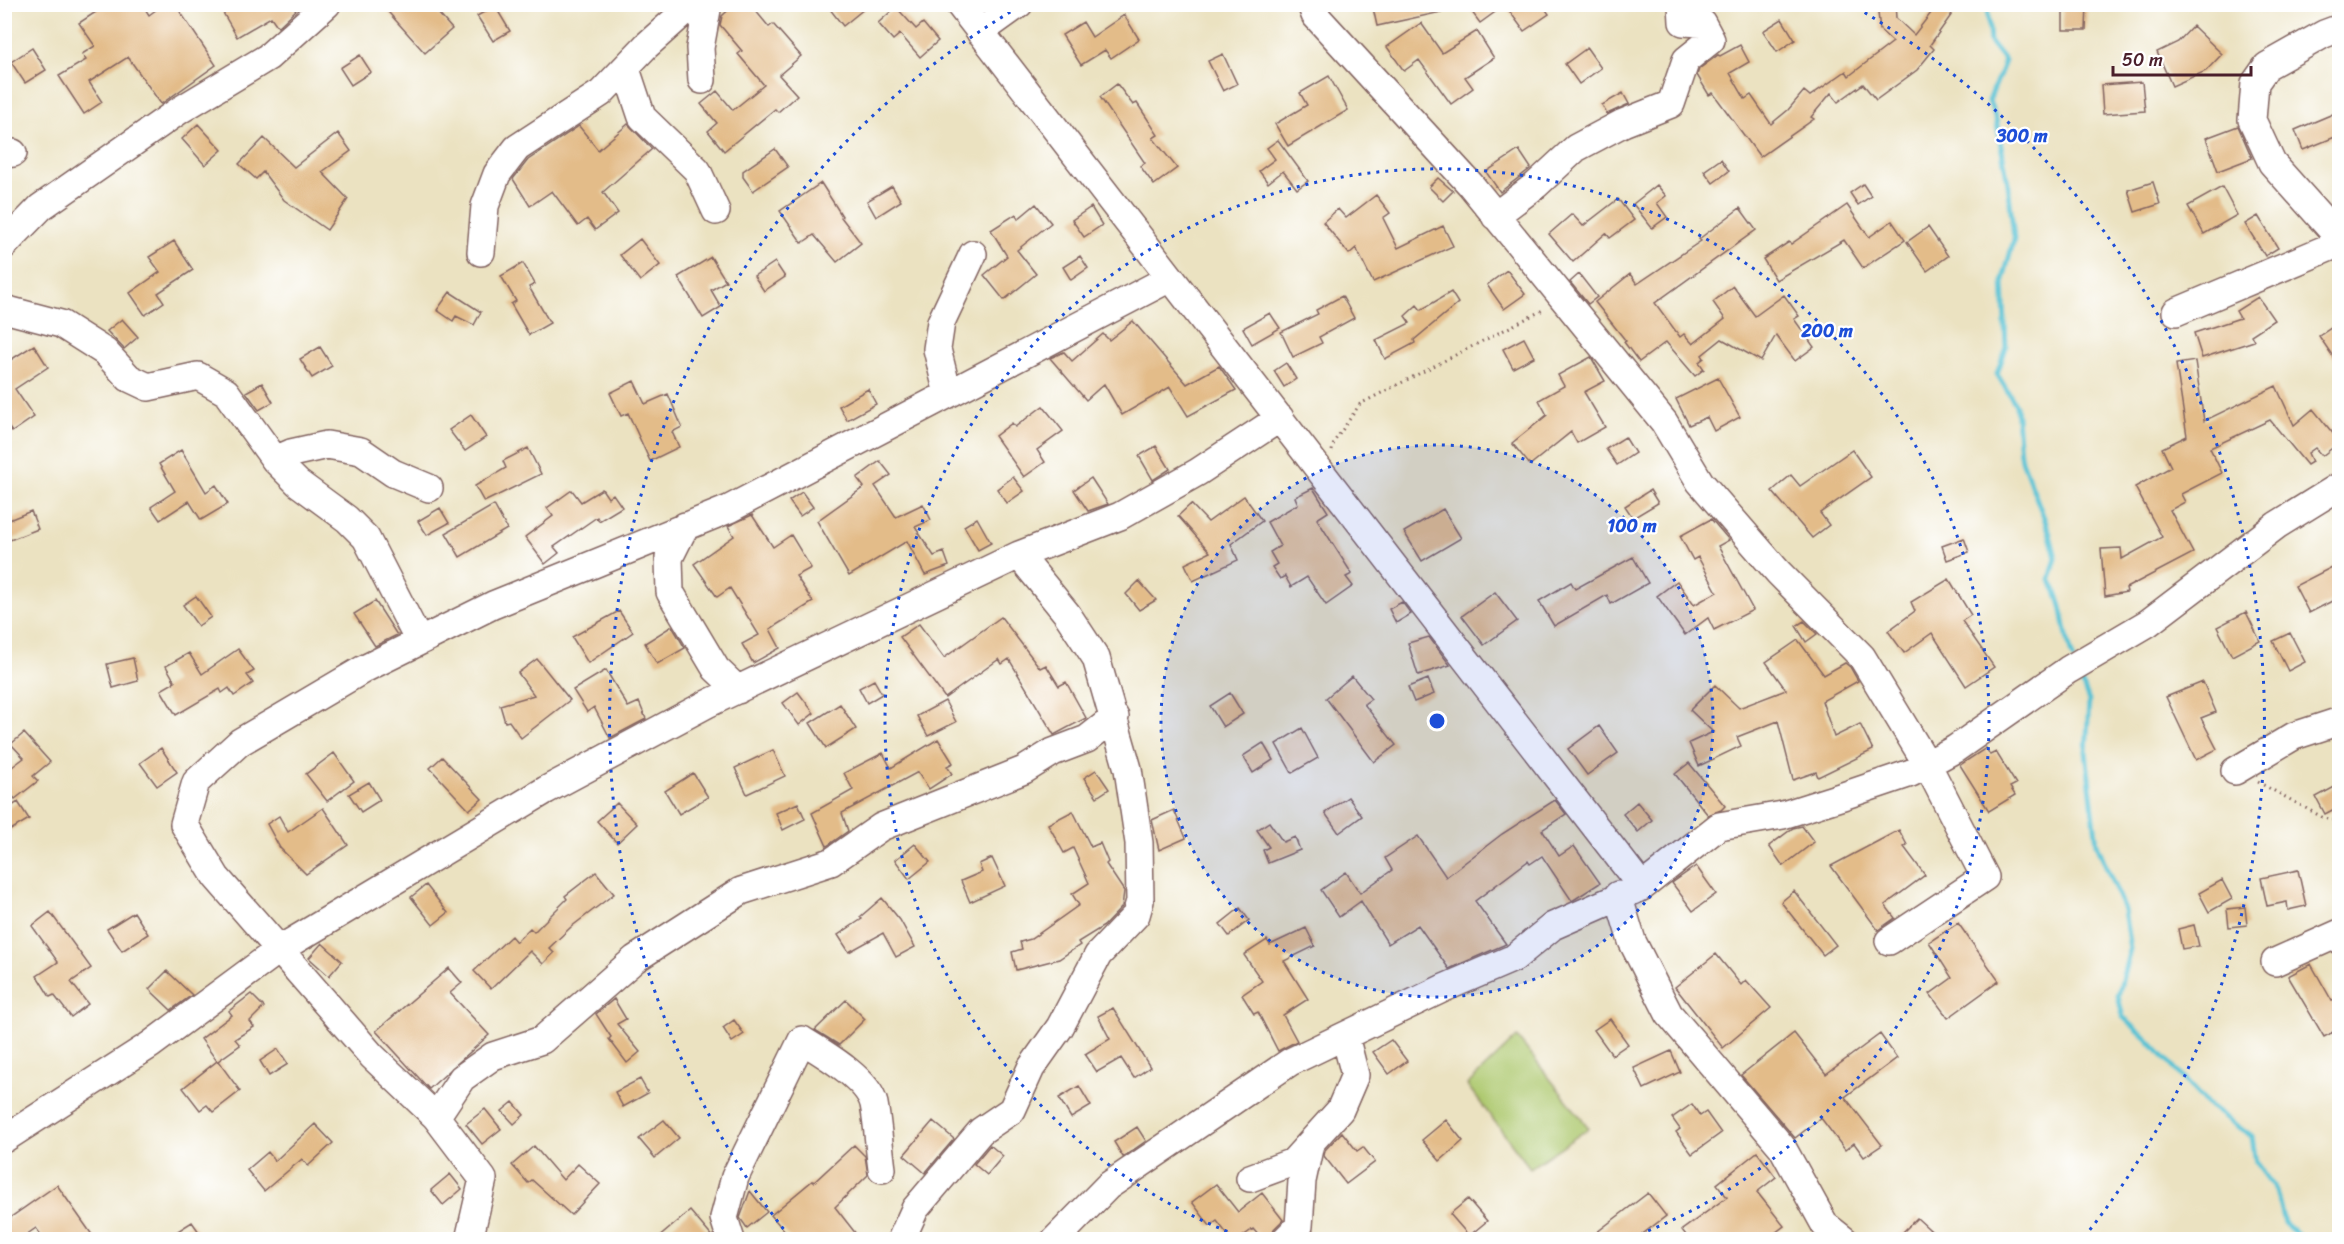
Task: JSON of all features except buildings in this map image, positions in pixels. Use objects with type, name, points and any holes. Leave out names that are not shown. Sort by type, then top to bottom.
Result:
[{"type":"street","points":[[4,245],[41,207],[180,110],[268,57],[327,4]]},
{"type":"street","points":[[481,252],[485,206],[497,174],[517,148],[592,99],[693,4]]},
{"type":"street","points":[[702,80],[700,48],[708,4]]},
{"type":"street","points":[[959,4],[1327,478],[1630,891],[1632,940],[1669,1014],[1782,1147],[1825,1225],[1844,1239]]},
{"type":"street","points":[[980,32],[1019,4]]},
{"type":"street","points":[[1311,4],[1315,15],[1495,216],[1665,422],[1700,482],[1778,572],[1862,657],[1928,764],[1985,877],[1889,941]]},
{"type":"street","points":[[1495,216],[1536,185],[1576,148],[1623,123],[1671,104],[1686,60],[1711,40],[1702,23],[1683,22],[1682,4]]},
{"type":"street","points":[[2176,312],[2340,241],[2272,163],[2252,120],[2255,83],[2267,66],[2324,33],[2340,28]]},
{"type":"street","points":[[626,69],[642,117],[697,170],[716,211]]},
{"type":"street","points":[[948,394],[937,349],[941,322],[973,254]]},
{"type":"street","points":[[469,1239],[483,1179],[436,1117],[372,1056],[216,877],[184,824],[195,783],[240,742],[364,669],[493,605],[729,509],[1170,278]]},
{"type":"street","points":[[4,309],[61,324],[105,352],[129,378],[148,387],[198,376],[226,392],[275,460],[298,483],[347,519],[366,538],[419,641]]},
{"type":"street","points":[[4,1139],[150,1045],[280,949],[546,790],[738,690],[1019,555],[1120,516],[1198,472],[1280,418]]},
{"type":"street","points":[[275,460],[291,453],[327,445],[361,451],[393,473],[429,488]]},
{"type":"street","points":[[1055,1239],[1108,1186],[1290,1062],[1444,988],[1514,958],[1553,926],[1630,891],[1719,826],[1783,815],[1911,773],[1928,764],[2017,709],[2068,670],[2148,623],[2277,525],[2340,486]]},
{"type":"street","points":[[685,526],[669,558],[670,592],[716,669],[738,690]]},
{"type":"street","points":[[910,1236],[915,1209],[981,1131],[1012,1110],[1031,1068],[1060,1028],[1098,955],[1136,915],[1140,901],[1139,843],[1128,769],[1116,717],[1096,658],[1067,614],[1019,555]]},
{"type":"street","points":[[436,1117],[462,1078],[494,1056],[542,1040],[635,959],[741,891],[831,862],[880,827],[1024,770],[1053,752],[1087,739],[1116,717]]},
{"type":"street","points":[[2235,771],[2294,736],[2340,721]]},
{"type":"street","points":[[2275,962],[2340,933]]},
{"type":"street","points":[[1250,1178],[1293,1161],[1340,1110],[1355,1075],[1345,1036]]},
{"type":"street","points":[[731,1239],[724,1218],[735,1177],[802,1040],[837,1062],[866,1090],[874,1102],[882,1169]]},
{"type":"street","points":[[1285,1239],[1299,1226],[1302,1181],[1310,1144]]},
{"type":"path","points":[[1327,478],[1334,442],[1360,404],[1562,300]]},
{"type":"path","points":[[2235,771],[2324,818],[2340,821]]},
{"type":"green space","points":[[1517,1037],[1589,1128],[1530,1168],[1467,1085]]},
{"type":"waterway","points":[[1987,4],[1990,42],[2005,61],[1989,101],[1996,119],[2008,183],[2014,239],[2003,280],[2006,347],[1997,374],[2016,405],[2020,455],[2049,531],[2056,558],[2050,579],[2059,599],[2073,658]]},
{"type":"waterway","points":[[2078,672],[2089,701],[2086,752],[2097,844],[2124,910],[2130,949],[2118,996],[2123,1017],[2147,1039],[2207,1104],[2252,1137],[2256,1163],[2276,1190],[2284,1223],[2304,1240]]}]
